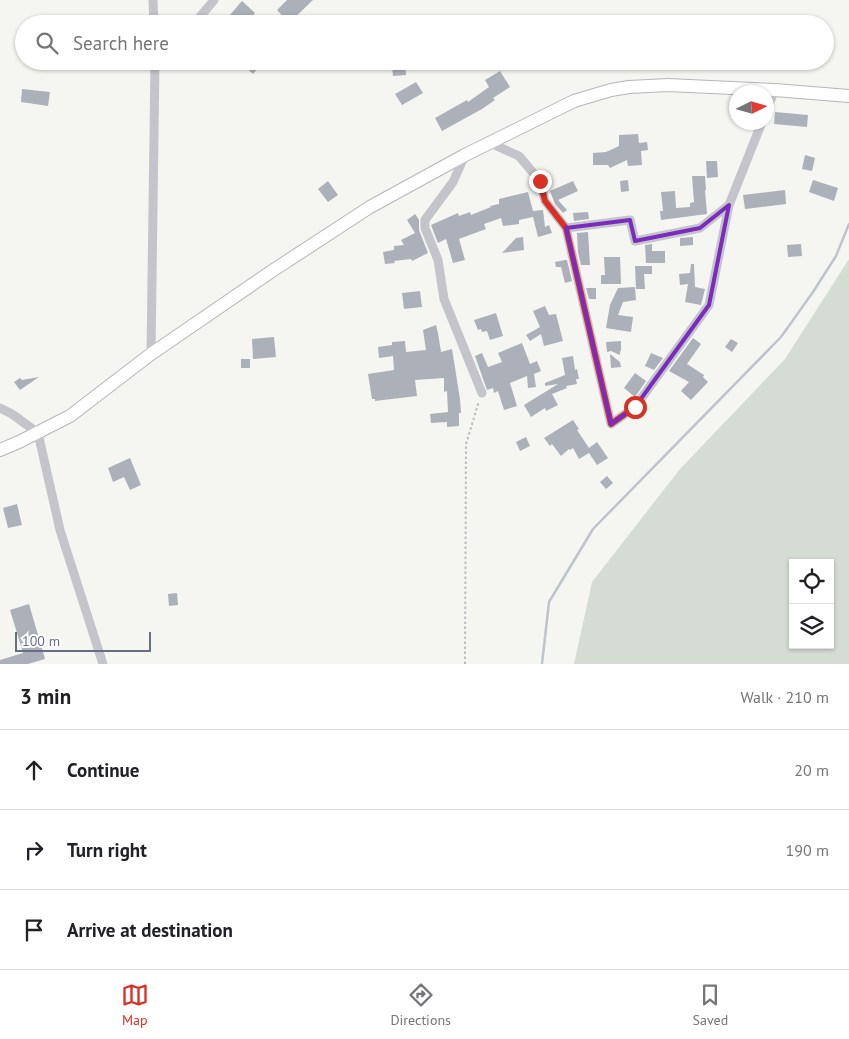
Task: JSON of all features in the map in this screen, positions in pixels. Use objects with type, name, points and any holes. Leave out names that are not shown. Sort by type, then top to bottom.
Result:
[{"type":"highway","points":[[0,450],[70,416],[151,354],[338,226],[465,155],[574,101],[611,90],[668,85],[849,96]]},
{"type":"street","points":[[153,0],[154,15]]},
{"type":"street","points":[[202,15],[214,0]]},
{"type":"street","points":[[151,354],[155,70]]},
{"type":"street","points":[[490,143],[519,156],[540,181],[545,201],[566,228],[611,424],[635,407],[709,305],[729,205],[759,130]]},
{"type":"street","points":[[465,155],[453,182],[425,220],[425,228],[438,260],[444,299],[482,393]]},
{"type":"street","points":[[566,228],[630,220],[636,242],[700,228],[729,205]]},
{"type":"street","points":[[0,408],[38,432],[60,530],[104,664]]},
{"type":"path","points":[[465,664],[466,444],[482,393]]},
{"type":"highlighted area","points":[[729,205],[709,305],[635,407],[611,424],[566,228],[630,220],[635,241],[700,228]]},
{"type":"shaded area","points":[[849,259],[849,664],[574,664],[592,582],[680,469],[785,359]]},
{"type":"building","points":[[287,0],[313,0],[297,15],[282,15],[277,10]]},
{"type":"building","points":[[242,1],[255,13],[253,15],[230,15]]},
{"type":"building","points":[[392,70],[406,70],[406,75],[393,76]]},
{"type":"building","points":[[500,71],[510,87],[493,98],[495,100],[482,109],[442,131],[435,118],[467,100],[468,102],[489,87],[485,80]]},
{"type":"building","points":[[416,82],[423,93],[402,105],[395,94]]},
{"type":"building","points":[[22,89],[50,92],[48,106],[21,102]]},
{"type":"building","points":[[775,112],[808,115],[807,127],[774,124]]},
{"type":"building","points":[[638,134],[639,143],[647,142],[648,150],[641,151],[642,165],[628,166],[627,160],[610,168],[608,165],[593,165],[593,153],[606,152],[619,146],[619,135]]},
{"type":"building","points":[[805,155],[815,158],[812,171],[802,169]]},
{"type":"building","points":[[706,161],[717,161],[718,177],[707,178]]},
{"type":"building","points":[[692,176],[705,176],[707,214],[661,220],[660,211],[663,211],[661,192],[675,191],[676,208],[690,207],[690,203],[694,202]]},
{"type":"building","points":[[628,180],[629,191],[621,192],[620,181]]},
{"type":"building","points":[[813,180],[838,188],[834,201],[809,192]]},
{"type":"building","points":[[328,181],[338,195],[328,202],[318,189]]},
{"type":"building","points":[[573,181],[578,191],[558,200],[567,210],[563,213],[555,204],[550,191]]},
{"type":"building","points":[[785,190],[786,204],[745,209],[743,195]]},
{"type":"building","points":[[528,192],[533,211],[543,210],[545,227],[549,225],[552,233],[538,237],[533,217],[519,220],[519,224],[503,226],[501,218],[484,224],[486,229],[459,239],[465,260],[453,263],[446,239],[438,243],[431,225],[458,213],[459,216],[470,212],[471,215],[499,204],[499,199]]},
{"type":"building","points":[[588,212],[589,219],[574,221],[573,213]]},
{"type":"building","points":[[415,214],[419,220],[419,230],[428,253],[412,261],[411,259],[385,264],[383,252],[394,250],[394,246],[404,245],[401,240],[415,233],[407,220]]},
{"type":"building","points":[[588,232],[590,265],[581,265],[577,233]]},
{"type":"building","points":[[523,237],[524,250],[502,253],[516,238]]},
{"type":"building","points":[[693,237],[693,245],[680,246],[680,238]]},
{"type":"building","points":[[652,244],[652,251],[665,251],[665,263],[646,263],[645,245]]},
{"type":"building","points":[[801,244],[802,256],[788,257],[787,245]]},
{"type":"building","points":[[604,257],[620,257],[621,284],[601,284],[601,275],[605,275]]},
{"type":"building","points":[[567,260],[572,281],[565,283],[561,267],[556,267],[555,262]]},
{"type":"building","points":[[691,264],[694,264],[695,287],[705,289],[701,305],[685,302],[688,284],[680,285],[679,274],[690,273]]},
{"type":"building","points":[[635,266],[652,266],[652,274],[644,274],[645,289],[636,289]]},
{"type":"building","points":[[635,287],[636,300],[623,302],[618,315],[633,317],[631,332],[606,328],[610,305],[618,288]]},
{"type":"building","points":[[586,288],[596,288],[596,299],[589,299]]},
{"type":"building","points":[[420,291],[422,307],[404,309],[402,293]]},
{"type":"building","points":[[545,306],[549,315],[556,314],[563,341],[544,346],[541,334],[530,341],[526,335],[540,327],[533,311]]},
{"type":"building","points":[[496,313],[503,336],[490,340],[487,331],[482,332],[481,329],[478,330],[474,320]]},
{"type":"building","points":[[436,325],[441,352],[452,349],[460,399],[461,413],[459,413],[459,426],[447,427],[447,422],[431,423],[430,414],[448,412],[447,391],[444,392],[444,378],[415,380],[417,396],[375,401],[375,399],[372,399],[368,374],[394,370],[393,356],[379,358],[378,347],[392,345],[392,342],[405,341],[406,352],[426,350],[423,330]]},
{"type":"building","points":[[274,337],[276,357],[253,359],[252,339]]},
{"type":"building","points":[[693,338],[701,344],[687,364],[704,375],[703,377],[708,382],[691,400],[681,391],[689,382],[669,371]]},
{"type":"building","points":[[731,339],[738,343],[732,352],[725,347]]},
{"type":"building","points":[[621,341],[620,355],[611,351],[607,352],[606,342]]},
{"type":"building","points":[[522,343],[530,364],[537,361],[541,371],[534,374],[536,387],[528,388],[527,376],[510,383],[517,406],[504,410],[498,391],[494,393],[493,388],[487,390],[475,356],[482,353],[488,367],[502,362],[498,353]]},
{"type":"building","points":[[651,353],[663,358],[654,370],[645,366]]},
{"type":"building","points":[[610,354],[620,362],[621,367],[611,368]]},
{"type":"building","points":[[573,356],[575,370],[577,369],[579,379],[576,379],[577,384],[566,386],[567,388],[552,394],[558,405],[546,411],[545,408],[531,417],[524,405],[558,384],[545,386],[545,383],[565,375],[562,358]]},
{"type":"building","points":[[241,359],[250,359],[250,368],[241,368]]},
{"type":"building","points":[[635,373],[646,381],[635,397],[624,388]]},
{"type":"building","points":[[39,377],[20,390],[14,382],[20,378],[22,380]]},
{"type":"building","points":[[573,420],[589,448],[597,442],[608,458],[597,465],[589,453],[579,459],[573,448],[561,456],[552,444],[550,446],[544,438]]},
{"type":"building","points":[[526,437],[530,446],[520,451],[516,442]]},
{"type":"building","points":[[130,458],[141,485],[130,490],[124,477],[113,482],[108,468]]},
{"type":"building","points":[[607,476],[613,483],[606,489],[600,482]]},
{"type":"building","points":[[17,504],[22,525],[8,528],[3,508]]},
{"type":"building","points":[[177,593],[178,605],[169,606],[168,594]]},
{"type":"building","points":[[29,604],[45,659],[28,664],[0,664],[0,660],[23,653],[10,610]]},
{"type":"waterway","points":[[542,664],[549,602],[593,529],[781,337],[836,256],[849,224]]},
{"type":"route","points":[[540,181],[545,201],[566,228],[611,424],[635,407]]}]
